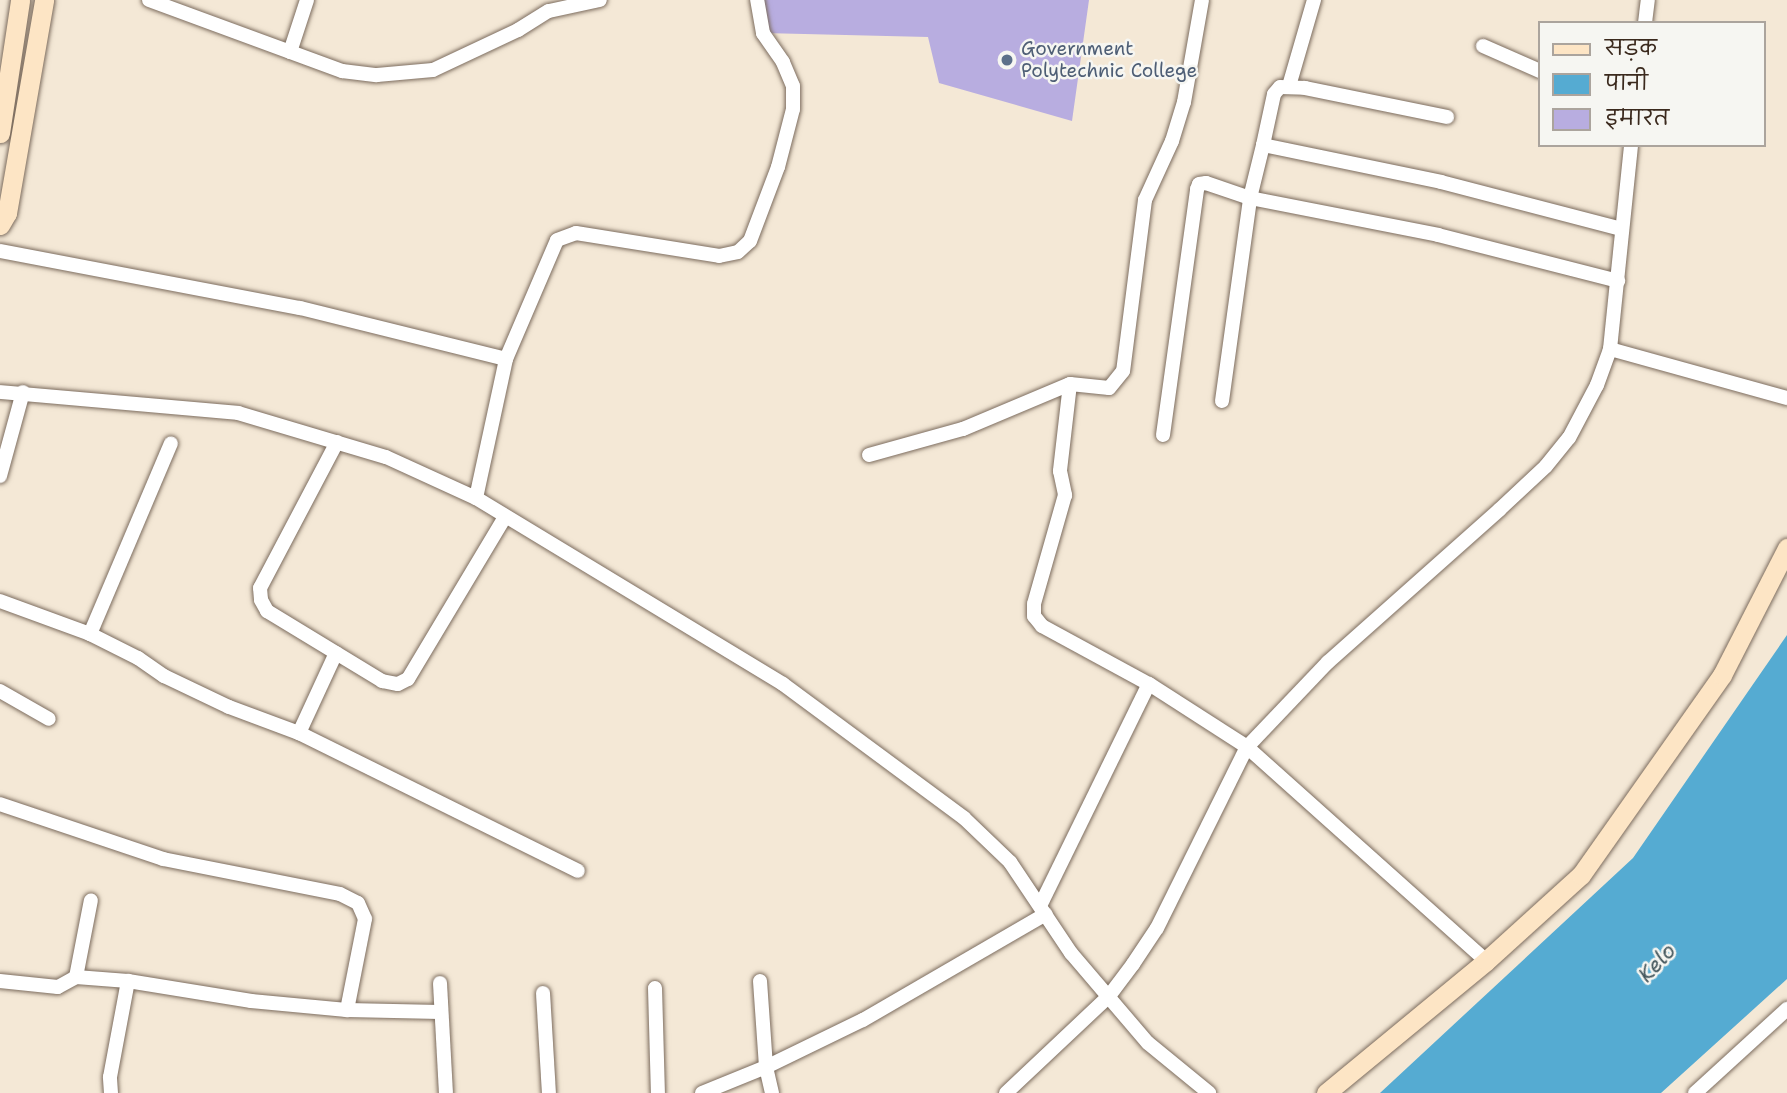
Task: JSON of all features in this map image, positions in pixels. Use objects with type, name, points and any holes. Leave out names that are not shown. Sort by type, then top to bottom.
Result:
[{"type":"street","points":[[0,133],[4,66],[20,0]]},
{"type":"street","points":[[0,225],[8,214],[44,0]]},
{"type":"street","points":[[149,0],[342,71],[377,75],[433,70],[517,30],[549,11],[600,0]]},
{"type":"street","points":[[290,52],[307,0]]},
{"type":"street","points":[[476,498],[506,359],[557,240],[576,233],[719,256],[738,253],[750,241],[778,167],[793,109],[793,86],[783,62],[763,33],[757,0]]},
{"type":"street","points":[[869,455],[963,429],[1070,384],[1110,388],[1123,371],[1145,200],[1176,128],[1202,0]]},
{"type":"street","points":[[1289,86],[1314,0]]},
{"type":"street","points":[[1645,21],[1648,0]]},
{"type":"street","points":[[1483,47],[1538,70]]},
{"type":"street","points":[[1222,401],[1250,198],[1274,94],[1280,87],[1289,86],[1447,117]]},
{"type":"street","points":[[1263,145],[1441,181],[1622,229]]},
{"type":"street","points":[[1006,1093],[1109,996],[1157,928],[1247,747],[1328,662],[1546,466],[1569,438],[1597,386],[1611,349],[1631,147]]},
{"type":"street","points":[[1163,435],[1199,184],[1206,183],[1250,198],[1438,235],[1618,281]]},
{"type":"street","points":[[0,251],[300,308],[506,359]]},
{"type":"street","points":[[1611,349],[1787,398]]},
{"type":"street","points":[[1070,384],[1060,471],[1065,495],[1034,604],[1034,616],[1042,625],[1149,684],[1247,747],[1486,961]]},
{"type":"street","points":[[0,392],[238,413],[386,457],[476,498],[783,684],[964,818],[1010,862],[1071,953],[1148,1043],[1209,1093]]},
{"type":"street","points":[[0,476],[23,392]]},
{"type":"street","points":[[337,442],[260,589],[261,600],[267,611],[382,681],[398,684],[408,679],[505,517]]},
{"type":"street","points":[[90,634],[171,443]]},
{"type":"street","points":[[1326,1093],[1486,961],[1581,876],[1722,676],[1787,548]]},
{"type":"street","points":[[0,601],[90,634],[229,707],[299,733],[578,871]]},
{"type":"street","points":[[299,733],[336,653]]},
{"type":"street","points":[[702,1093],[766,1067],[863,1020],[1043,909],[1149,684]]},
{"type":"street","points":[[0,691],[49,719]]},
{"type":"street","points":[[0,804],[163,859],[340,894],[358,903],[365,919],[347,1010]]},
{"type":"street","points":[[76,976],[91,900]]},
{"type":"street","points":[[0,981],[58,987],[76,976],[128,981],[251,1001],[347,1010],[440,1012]]},
{"type":"street","points":[[111,1093],[110,1077],[128,981]]},
{"type":"street","points":[[760,981],[766,1067],[772,1093]]},
{"type":"street","points":[[440,983],[446,1093]]},
{"type":"street","points":[[655,988],[658,1093]]},
{"type":"street","points":[[542,993],[550,1093]]},
{"type":"street","points":[[1695,1093],[1787,1009]]},
{"type":"water","name":"Kelo","points":[[1787,635],[1787,979],[1661,1093],[1380,1093],[1633,858]]},
{"type":"building","name":"Government Polytechnic College","points":[[763,0],[1089,0],[1072,121],[939,83],[928,37],[763,33]]},
{"type":"place","name":"Government Polytechnic College","points":[[1007,60]]}]
